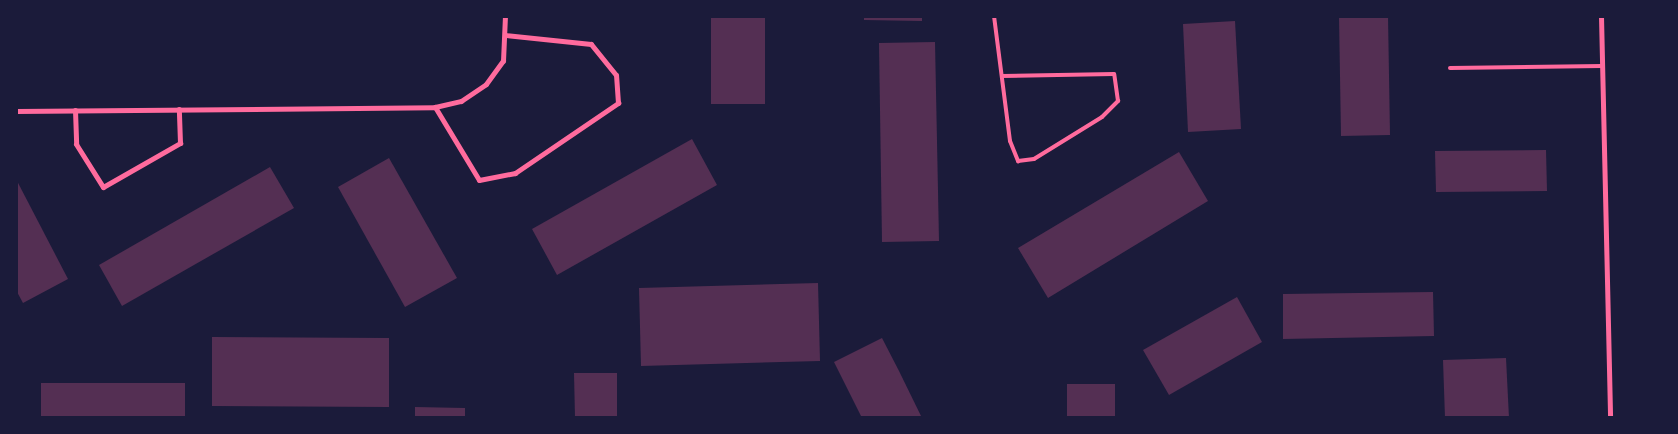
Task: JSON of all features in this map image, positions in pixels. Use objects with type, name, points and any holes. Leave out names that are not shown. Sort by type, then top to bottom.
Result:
[{"type":"street","points":[[16,110],[435,108],[461,101],[486,84],[503,61],[506,36],[505,16]]},
{"type":"street","points":[[1601,16],[1610,418]]},
{"type":"street","points":[[435,108],[479,180],[515,173],[618,103],[616,75],[591,44],[506,36]]},
{"type":"street","points":[[75,110],[76,144],[103,187],[180,143],[179,109]]},
{"type":"lane","points":[[994,16],[1010,141],[1018,161],[1034,159],[1102,117],[1118,101],[1114,74],[1002,76]]},
{"type":"lane","points":[[1450,68],[1602,66]]},
{"type":"building","points":[[711,16],[765,16],[765,104],[711,104]]},
{"type":"building","points":[[864,16],[922,16],[922,21],[864,20]]},
{"type":"building","points":[[1339,16],[1388,16],[1390,135],[1341,136]]},
{"type":"building","points":[[1235,21],[1241,129],[1188,132],[1183,24]]},
{"type":"building","points":[[935,42],[939,241],[882,242],[879,43]]},
{"type":"building","points":[[692,139],[717,185],[557,275],[532,229]]},
{"type":"building","points":[[1546,150],[1547,191],[1436,192],[1435,151]]},
{"type":"building","points":[[1179,152],[1208,201],[1048,298],[1018,248]]},
{"type":"building","points":[[389,158],[457,278],[405,307],[338,187]]},
{"type":"building","points":[[270,167],[294,208],[122,306],[99,265]]},
{"type":"building","points":[[16,179],[68,279],[23,303],[16,290]]},
{"type":"building","points":[[818,283],[820,361],[641,366],[639,288]]},
{"type":"building","points":[[1433,292],[1434,336],[1283,339],[1283,294]]},
{"type":"building","points":[[1237,297],[1262,342],[1169,395],[1143,350]]},
{"type":"building","points":[[212,337],[389,338],[389,407],[212,406]]},
{"type":"building","points":[[882,338],[922,418],[862,418],[834,362]]},
{"type":"building","points":[[1506,358],[1509,418],[1445,418],[1443,360]]},
{"type":"building","points":[[574,373],[617,373],[617,418],[575,418]]},
{"type":"building","points":[[41,383],[185,383],[185,418],[41,418]]},
{"type":"building","points":[[1067,384],[1115,384],[1115,418],[1067,418]]},
{"type":"building","points":[[415,407],[465,408],[465,418],[415,418]]}]
